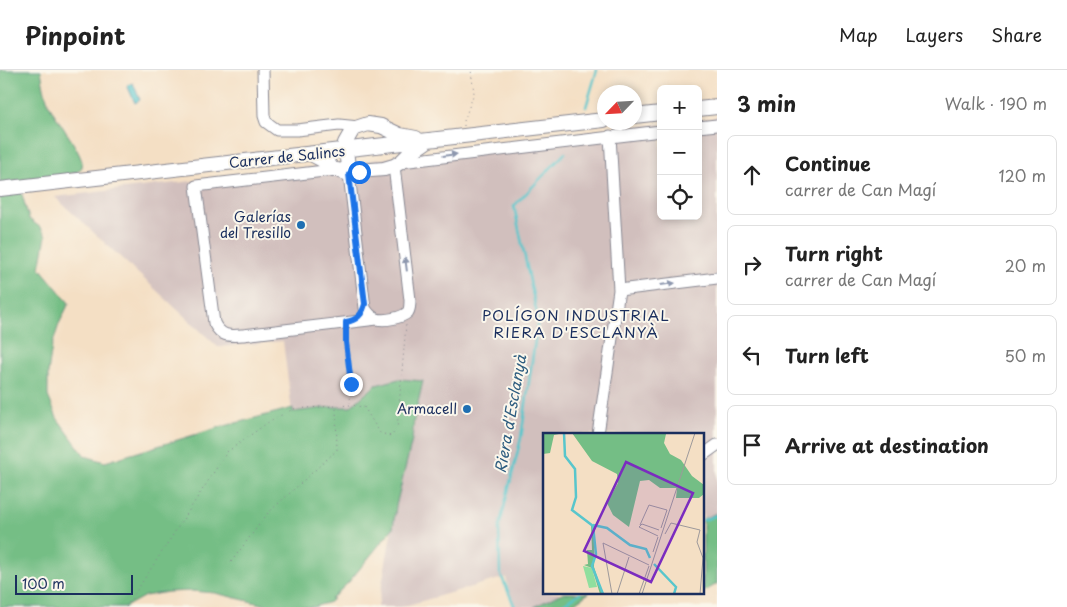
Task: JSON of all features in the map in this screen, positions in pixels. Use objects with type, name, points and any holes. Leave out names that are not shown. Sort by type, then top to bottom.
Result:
[{"type":"main road","points":[[702,109],[717,107]]},
{"type":"main road","points":[[642,115],[657,113]]},
{"type":"main road","name":"Carrer de Salincs","points":[[0,189],[597,121]]},
{"type":"main road","points":[[313,154],[356,128],[368,124],[381,126],[400,135],[429,140]]},
{"type":"main road","points":[[381,126],[398,164]]},
{"type":"main road","points":[[349,174],[345,143],[356,128]]},
{"type":"main road","points":[[313,154],[328,162],[333,170],[349,174],[384,169],[398,164],[429,140]]},
{"type":"street","points":[[263,70],[264,116],[266,122],[277,130],[297,130],[339,125],[356,128]]},
{"type":"street","points":[[702,126],[717,124]]},
{"type":"street","points":[[348,322],[394,318],[407,312],[410,308],[398,164],[657,130]]},
{"type":"street","points":[[598,433],[620,290],[610,136]]},
{"type":"street","name":"Carrer de Salincs","points":[[333,170],[196,186],[214,323],[217,329],[229,336],[348,322]]},
{"type":"street","points":[[349,174],[365,308],[376,319]]},
{"type":"street","points":[[620,290],[717,278]]},
{"type":"street","points":[[348,322],[360,316],[365,304]]},
{"type":"street","points":[[704,454],[717,445]]},
{"type":"path","points":[[465,136],[464,121],[474,93],[470,70]]},
{"type":"path","points":[[126,607],[227,452],[270,421],[293,409],[350,405],[364,408],[380,433],[391,436],[397,430],[407,312]]},
{"type":"path","points":[[348,322],[346,342],[351,384],[350,405]]},
{"type":"path","points":[[230,562],[268,513],[337,450],[336,406]]},
{"type":"shaded area","points":[[717,117],[717,513],[704,519],[704,433],[543,433],[543,594],[560,594],[534,607],[512,607],[506,577],[401,607],[378,607],[396,506],[412,440],[421,389],[376,385],[350,407],[331,407],[292,412],[283,341],[218,347],[55,197],[424,154],[603,130],[642,130],[642,126],[657,124],[657,220],[702,220],[702,119]]},
{"type":"green space","points":[[0,70],[41,70],[44,90],[49,104],[80,155],[82,162],[82,167],[77,172],[20,185],[29,219],[41,228],[46,236],[40,268],[69,303],[59,324],[52,346],[48,373],[48,396],[57,418],[85,456],[105,462],[217,428],[293,408],[293,412],[331,407],[350,407],[376,385],[399,379],[423,381],[393,528],[330,602],[313,607],[277,607],[215,593],[192,591],[168,592],[145,596],[125,607],[0,607]]},
{"type":"green space","points":[[717,513],[717,584],[704,591],[704,519]]},
{"type":"green space","points":[[560,594],[588,594],[569,607],[534,607]]},
{"type":"water","points":[[133,83],[140,100],[135,103],[127,85]]},
{"type":"waterway","name":"Riera d'Esclanyà","points":[[586,107],[597,70]]},
{"type":"waterway","name":"Riera d'Esclanyà","points":[[515,607],[500,573],[499,528],[521,438],[538,319],[514,206],[565,153]]},
{"type":"waterway","points":[[704,520],[717,515]]},
{"type":"waterway","points":[[559,607],[578,594]]},
{"type":"place","name":"Galerías del Tresillo","points":[[301,225]]},
{"type":"place","name":"Armacell","points":[[467,409]]},
{"type":"district","name":"POLÍGON INDUSTRIAL RIERA D'ESCLANYÀ","points":[[576,324]]},
{"type":"route","points":[[351,384],[346,342],[346,322],[360,316],[365,304],[349,174],[359,172]]}]
